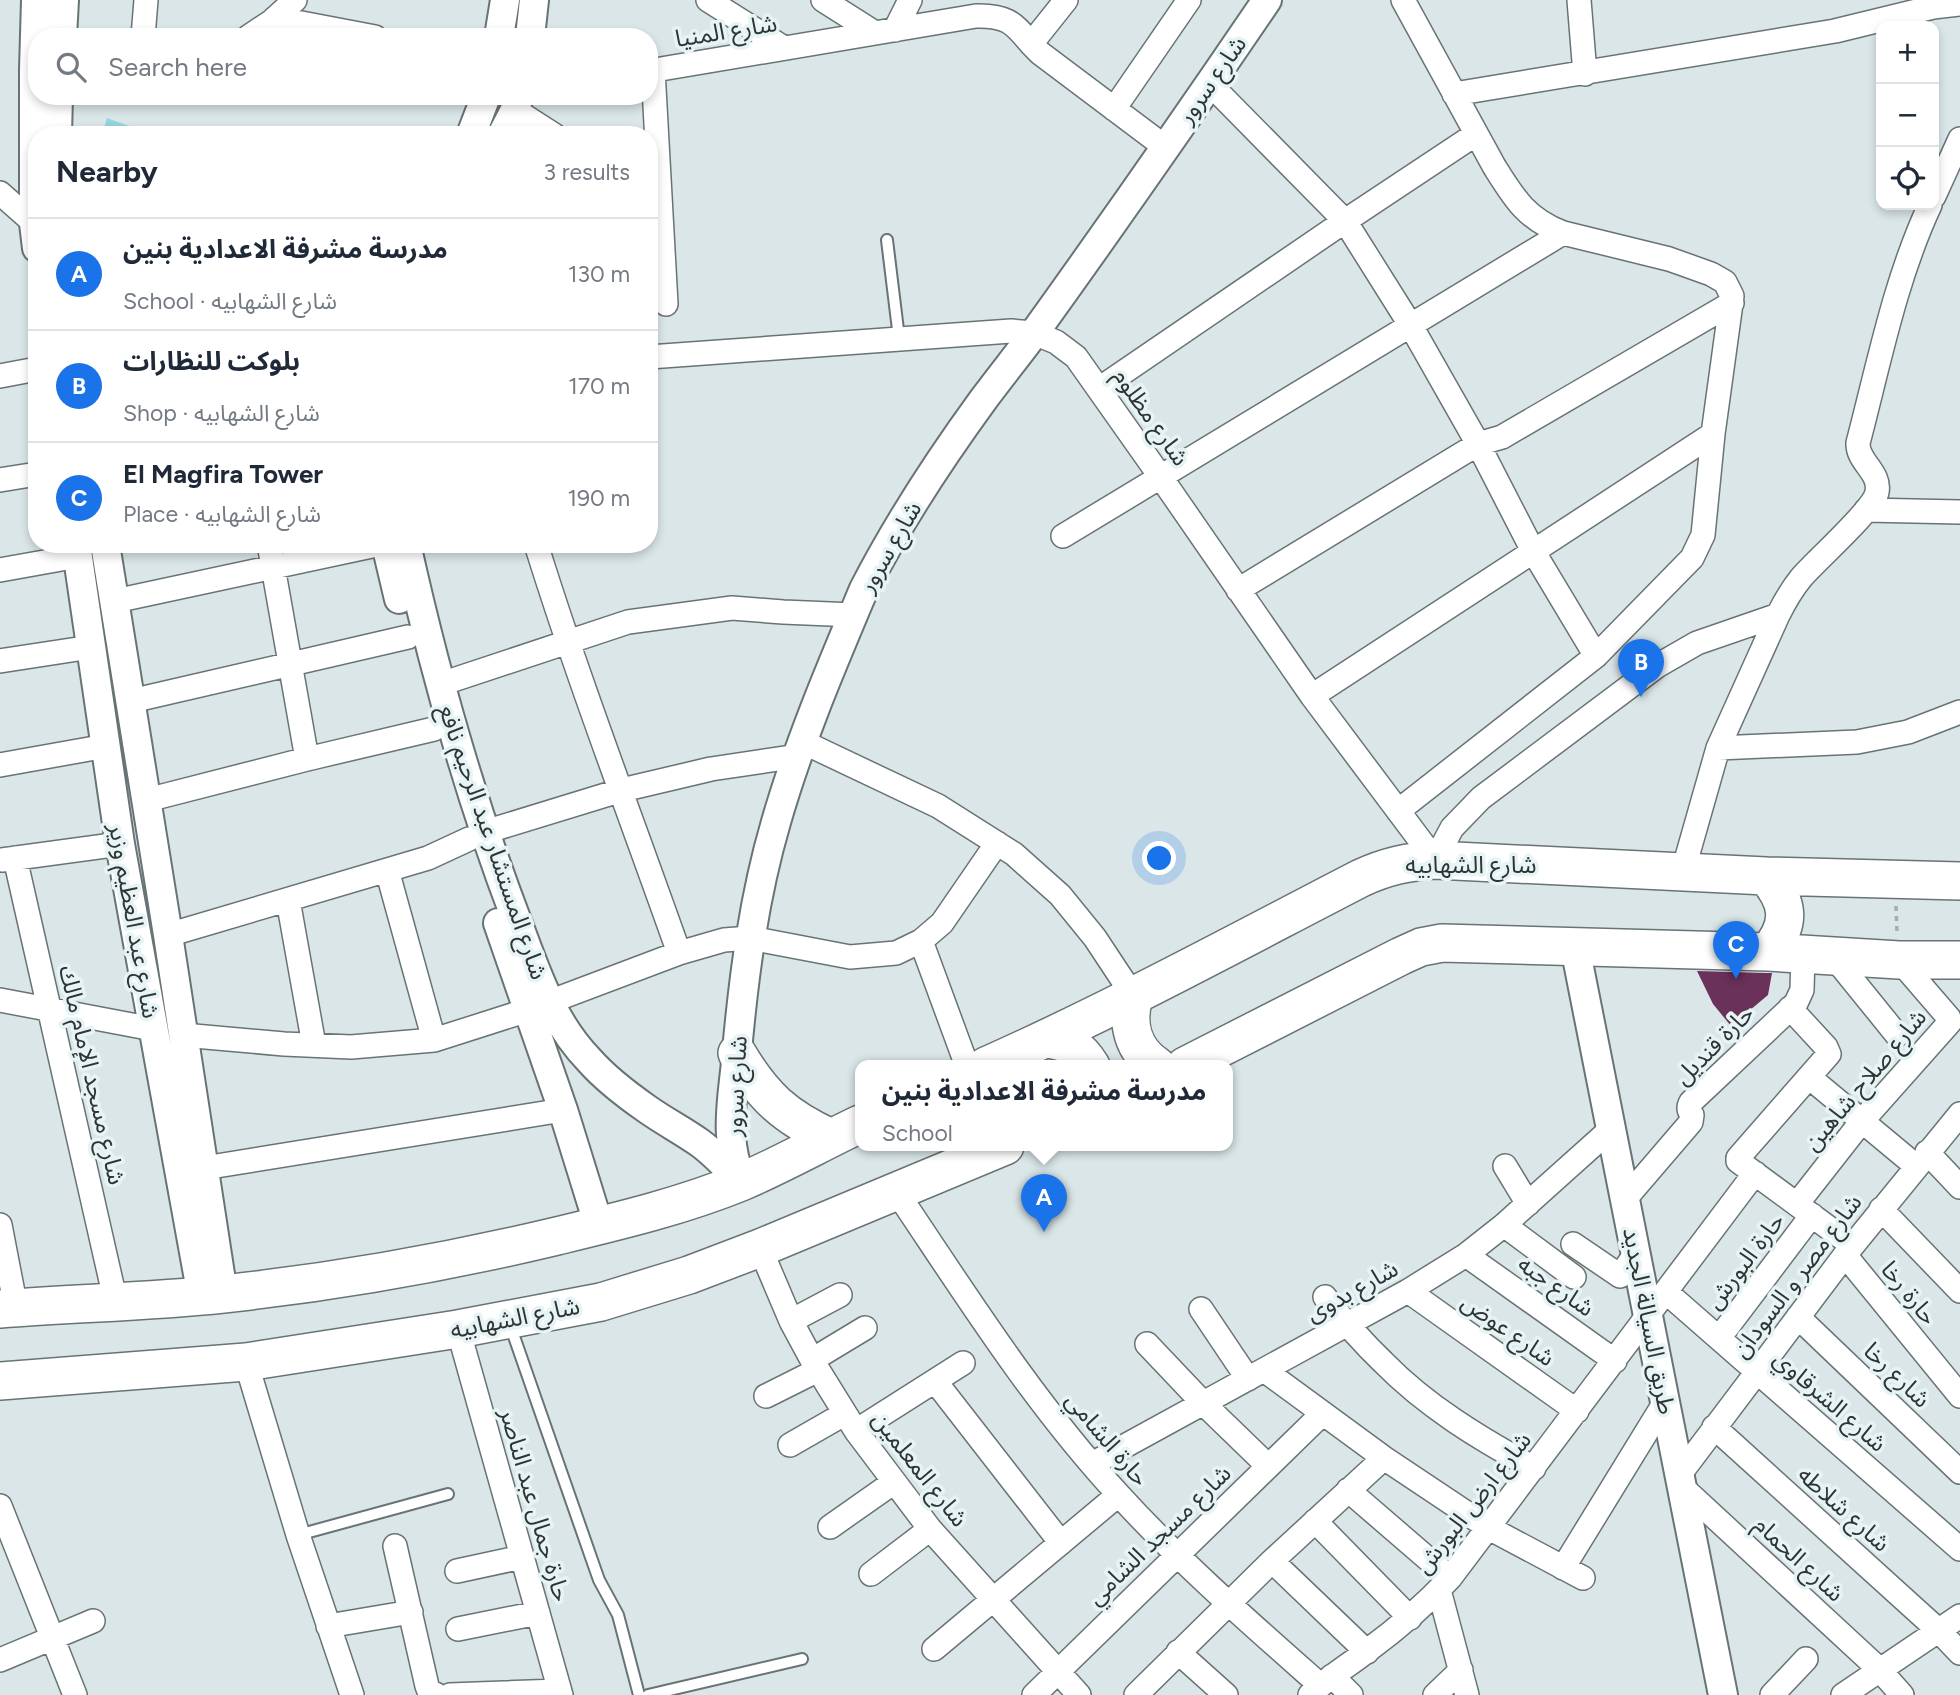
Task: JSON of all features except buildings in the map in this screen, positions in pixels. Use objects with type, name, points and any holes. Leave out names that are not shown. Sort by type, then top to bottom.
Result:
[{"type":"highway","name":"شارع الشهابيه","points":[[999,1060],[1134,997],[1384,867],[1435,860],[1766,876],[1960,881]]},
{"type":"highway","points":[[1766,876],[1783,900],[1783,928],[1777,941],[1802,954]]},
{"type":"highway","points":[[1197,1060],[1421,947],[1442,943],[1960,960]]},
{"type":"highway","points":[[1134,997],[1130,1008],[1131,1032],[1142,1053],[1150,1060]]},
{"type":"highway","points":[[1046,1039],[1064,1041],[1079,1050],[1086,1060]]},
{"type":"highway","points":[[737,1053],[758,1086],[786,1113],[807,1127],[846,1131]]},
{"type":"highway","points":[[8,1308],[212,1295],[363,1274],[488,1252],[670,1206],[741,1182],[846,1131]]},
{"type":"highway","name":"شارع الشهابيه","points":[[0,1381],[246,1362],[458,1329],[601,1302],[689,1275],[760,1248],[992,1151]]},
{"type":"street","points":[[35,28],[36,0]]},
{"type":"street","points":[[62,28],[64,0]]},
{"type":"street","points":[[144,28],[146,0]]},
{"type":"street","points":[[261,28],[295,0]]},
{"type":"street","points":[[500,28],[505,0]]},
{"type":"street","points":[[708,0],[784,48]]},
{"type":"street","points":[[823,0],[885,31],[910,0]]},
{"type":"street","points":[[1031,44],[1066,0]]},
{"type":"street","points":[[1114,109],[1189,0]]},
{"type":"street","name":"شارع سرور","points":[[741,1182],[731,1134],[743,986],[750,938],[776,823],[800,749],[854,615],[877,565],[935,470],[1267,0]]},
{"type":"street","points":[[1398,811],[1596,656],[1685,566],[1697,549],[1703,535],[1713,434],[1732,303],[1730,288],[1711,274],[1669,259],[1563,233],[1546,227],[1527,213],[1508,188],[1476,134],[1403,0]]},
{"type":"street","points":[[1579,0],[1585,74]]},
{"type":"street","points":[[1454,94],[1835,31],[1933,7],[1960,4]]},
{"type":"street","points":[[977,8],[1014,25],[1040,53],[1165,147]]},
{"type":"street","name":"شارع المنيا","points":[[658,69],[885,31],[977,8]]},
{"type":"street","points":[[275,18],[328,28]]},
{"type":"street","points":[[1210,84],[1345,220],[1411,326],[1478,444],[1533,551],[1596,656]]},
{"type":"street","points":[[34,105],[34,126]]},
{"type":"street","points":[[57,126],[58,105]]},
{"type":"street","points":[[474,126],[483,105]]},
{"type":"street","points":[[506,126],[516,105]]},
{"type":"street","points":[[519,105],[544,126]]},
{"type":"street","points":[[652,105],[653,126]]},
{"type":"street","points":[[1099,389],[1345,220],[1476,134]]},
{"type":"street","points":[[1939,185],[1960,139]]},
{"type":"street","points":[[0,193],[28,215]]},
{"type":"street","points":[[1683,871],[1718,748],[1778,615],[1802,576],[1876,497],[1877,482],[1859,453],[1858,443],[1902,274],[1928,210]]},
{"type":"street","points":[[658,229],[666,304]]},
{"type":"street","points":[[1063,536],[1563,233]]},
{"type":"street","points":[[1238,590],[1478,444],[1502,437],[1732,303]]},
{"type":"street","name":"شارع مظلوم","points":[[658,356],[1011,331],[1034,333],[1056,342],[1076,357],[1312,696],[1435,860]]},
{"type":"street","points":[[0,376],[28,371]]},
{"type":"street","points":[[1312,696],[1713,434]]},
{"type":"street","points":[[0,480],[28,475]]},
{"type":"street","points":[[1866,510],[1960,512]]},
{"type":"street","points":[[0,570],[65,553]]},
{"type":"street","name":"شارع عبد العظيم وزير","points":[[77,553],[120,844],[153,1029],[212,1295]]},
{"type":"street","name":"شارع عبد العظيم وزير","points":[[107,553],[204,1168],[212,1295]]},
{"type":"street","points":[[270,553],[307,759]]},
{"type":"street","points":[[0,662],[91,647],[117,610],[344,553]]},
{"type":"street","name":"شارع المستشار عبد الرحيم نافع","points":[[386,553],[434,729],[477,836],[538,1006],[563,1111],[599,1226]]},
{"type":"street","name":"شارع المستشار عبد الرحيم نافع","points":[[409,553],[424,621],[459,750],[477,836]]},
{"type":"street","points":[[539,553],[567,642],[679,953]]},
{"type":"street","points":[[441,684],[628,622],[732,608],[854,615]]},
{"type":"street","points":[[1435,860],[1452,828],[1482,798],[1657,666],[1697,643],[1778,615]]},
{"type":"street","points":[[131,701],[408,637]]},
{"type":"street","points":[[91,647],[107,666],[126,669]]},
{"type":"street","points":[[1718,748],[1857,742],[1908,732],[1960,712]]},
{"type":"street","points":[[147,800],[434,729]]},
{"type":"street","points":[[0,765],[106,746]]},
{"type":"street","points":[[168,935],[428,858],[477,836],[622,790],[800,749],[937,806],[1014,855],[1060,895],[1095,938],[1134,997]]},
{"type":"street","points":[[7,859],[120,844]]},
{"type":"street","points":[[183,1035],[351,1047],[434,1040],[538,1006],[679,953],[724,940],[750,938],[850,957],[896,953],[921,940],[942,923],[997,844]]},
{"type":"street","name":"شارع مسجد الإمام مالك","points":[[7,859],[50,1009],[116,1303]]},
{"type":"street","points":[[387,870],[434,1040]]},
{"type":"street","points":[[288,900],[314,1045]]},
{"type":"street","points":[[921,940],[965,1060]]},
{"type":"street","name":"طريق السيالة الجديد","points":[[1575,947],[1723,1695]]},
{"type":"street","points":[[1802,954],[1897,1035]]},
{"type":"street","name":"حارة قنديل","points":[[1625,1199],[1691,1122],[1691,1102],[1796,1003],[1802,990],[1802,954]]},
{"type":"street","name":"شارع صلاح شاهين","points":[[1804,1210],[1862,1121],[1950,1022],[1950,1018],[1899,960]]},
{"type":"street","points":[[0,1000],[153,1029]]},
{"type":"street","name":"شارع المستشار عبد الرحيم نافع","points":[[538,1006],[590,1061],[646,1109],[701,1144],[741,1182]]},
{"type":"street","name":"شارع ارض البورش","points":[[1321,1685],[1410,1618],[1444,1584],[1666,1292],[1746,1167],[1738,1158],[1829,1054],[1790,1008]]},
{"type":"street","points":[[1809,1077],[1862,1121],[1960,1187]]},
{"type":"street","points":[[204,1168],[563,1111]]},
{"type":"street","name":"شارع مصر و السودان","points":[[1681,1480],[1714,1427],[1881,1209],[1960,1114]]},
{"type":"street","name":"شارع بدوى","points":[[1092,1464],[1408,1291],[1466,1255],[1504,1225],[1611,1129]]},
{"type":"street","points":[[1505,1166],[1528,1204]]},
{"type":"street","name":"حارة رخا","points":[[1746,1167],[1804,1210],[1849,1250],[1959,1394]]},
{"type":"street","name":"حارة الشامي","points":[[896,1191],[999,1346],[1045,1407],[1118,1495],[1228,1604],[1321,1685],[1351,1695]]},
{"type":"street","points":[[1881,1209],[1960,1292]]},
{"type":"street","name":"حارة البورش","points":[[1719,1338],[1804,1210]]},
{"type":"street","points":[[0,1225],[8,1308]]},
{"type":"street","points":[[1504,1225],[1574,1277]]},
{"type":"street","points":[[1573,1244],[1620,1276],[1636,1253]]},
{"type":"street","name":"شارع المعلمين","points":[[760,1248],[792,1321],[850,1422],[930,1529],[1079,1695]]},
{"type":"street","name":"شارع جبه","points":[[1466,1255],[1615,1361]]},
{"type":"street","name":"شارع عوض","points":[[1408,1291],[1577,1411]]},
{"type":"street","name":"شارع الشرقاوي","points":[[1666,1292],[1960,1549]]},
{"type":"street","points":[[792,1321],[840,1295]]},
{"type":"street","points":[[1325,1297],[1384,1364],[1437,1408],[1486,1442],[1534,1468]]},
{"type":"street","points":[[1201,1309],[1256,1374],[1322,1414],[1489,1528],[1573,1573],[1665,1402]]},
{"type":"street","name":"شارع رخا","points":[[1798,1317],[1960,1472]]},
{"type":"street","points":[[766,1396],[815,1365],[865,1328]]},
{"type":"street","name":"حارة جمال عبد الناصر","points":[[458,1329],[560,1693]]},
{"type":"street","points":[[1147,1344],[1268,1466]]},
{"type":"street","points":[[246,1362],[298,1535],[352,1695]]},
{"type":"street","points":[[790,1445],[850,1422],[934,1381],[963,1363]]},
{"type":"street","points":[[934,1381],[1061,1543]]},
{"type":"street","name":"شارع مسجد الشامي","points":[[1034,1695],[1322,1414]]},
{"type":"street","name":"شارع شلاطه","points":[[1714,1427],[1960,1653]]},
{"type":"street","points":[[1137,1694],[1272,1561],[1384,1458]]},
{"type":"street","name":"شارع الحمام","points":[[1681,1480],[1879,1669],[1902,1695]]},
{"type":"street","points":[[830,1527],[894,1482]]},
{"type":"street","points":[[1348,1490],[1444,1584],[1467,1695]]},
{"type":"street","points":[[934,1649],[1118,1495]]},
{"type":"street","points":[[0,1506],[75,1695]]},
{"type":"street","points":[[1315,1521],[1410,1618]]},
{"type":"street","points":[[871,1574],[930,1529]]},
{"type":"street","points":[[395,1546],[427,1686],[429,1691],[437,1695]]},
{"type":"street","points":[[457,1571],[522,1557]]},
{"type":"street","points":[[1272,1561],[1367,1652]]},
{"type":"street","points":[[328,1626],[411,1612]]},
{"type":"street","points":[[458,1629],[538,1613]]},
{"type":"street","points":[[1843,1695],[1960,1616]]},
{"type":"street","points":[[0,1660],[93,1621]]},
{"type":"street","points":[[1178,1652],[1226,1695]]},
{"type":"street","points":[[1772,1695],[1806,1659]]},
{"type":"street","points":[[1436,1695],[1461,1670]]},
{"type":"street","points":[[450,1695],[560,1693]]},
{"type":"lane","points":[[887,240],[899,338]]},
{"type":"lane","points":[[508,1320],[599,1580],[618,1615],[639,1695]]},
{"type":"lane","points":[[298,1535],[448,1494]]},
{"type":"lane","points":[[648,1695],[802,1659]]},
{"type":"path","points":[[1894,879],[1899,960]]},
{"type":"shaded area","points":[[107,118],[129,126],[105,126]]},
{"type":"place","name":"بلوكت للنظارات","points":[[1641,697]]},
{"type":"place","name":"El Magfira Tower","points":[[1736,979]]},
{"type":"place","name":"مدرسة مشرفة الاعدادية بنين","points":[[1044,1232]]}]
